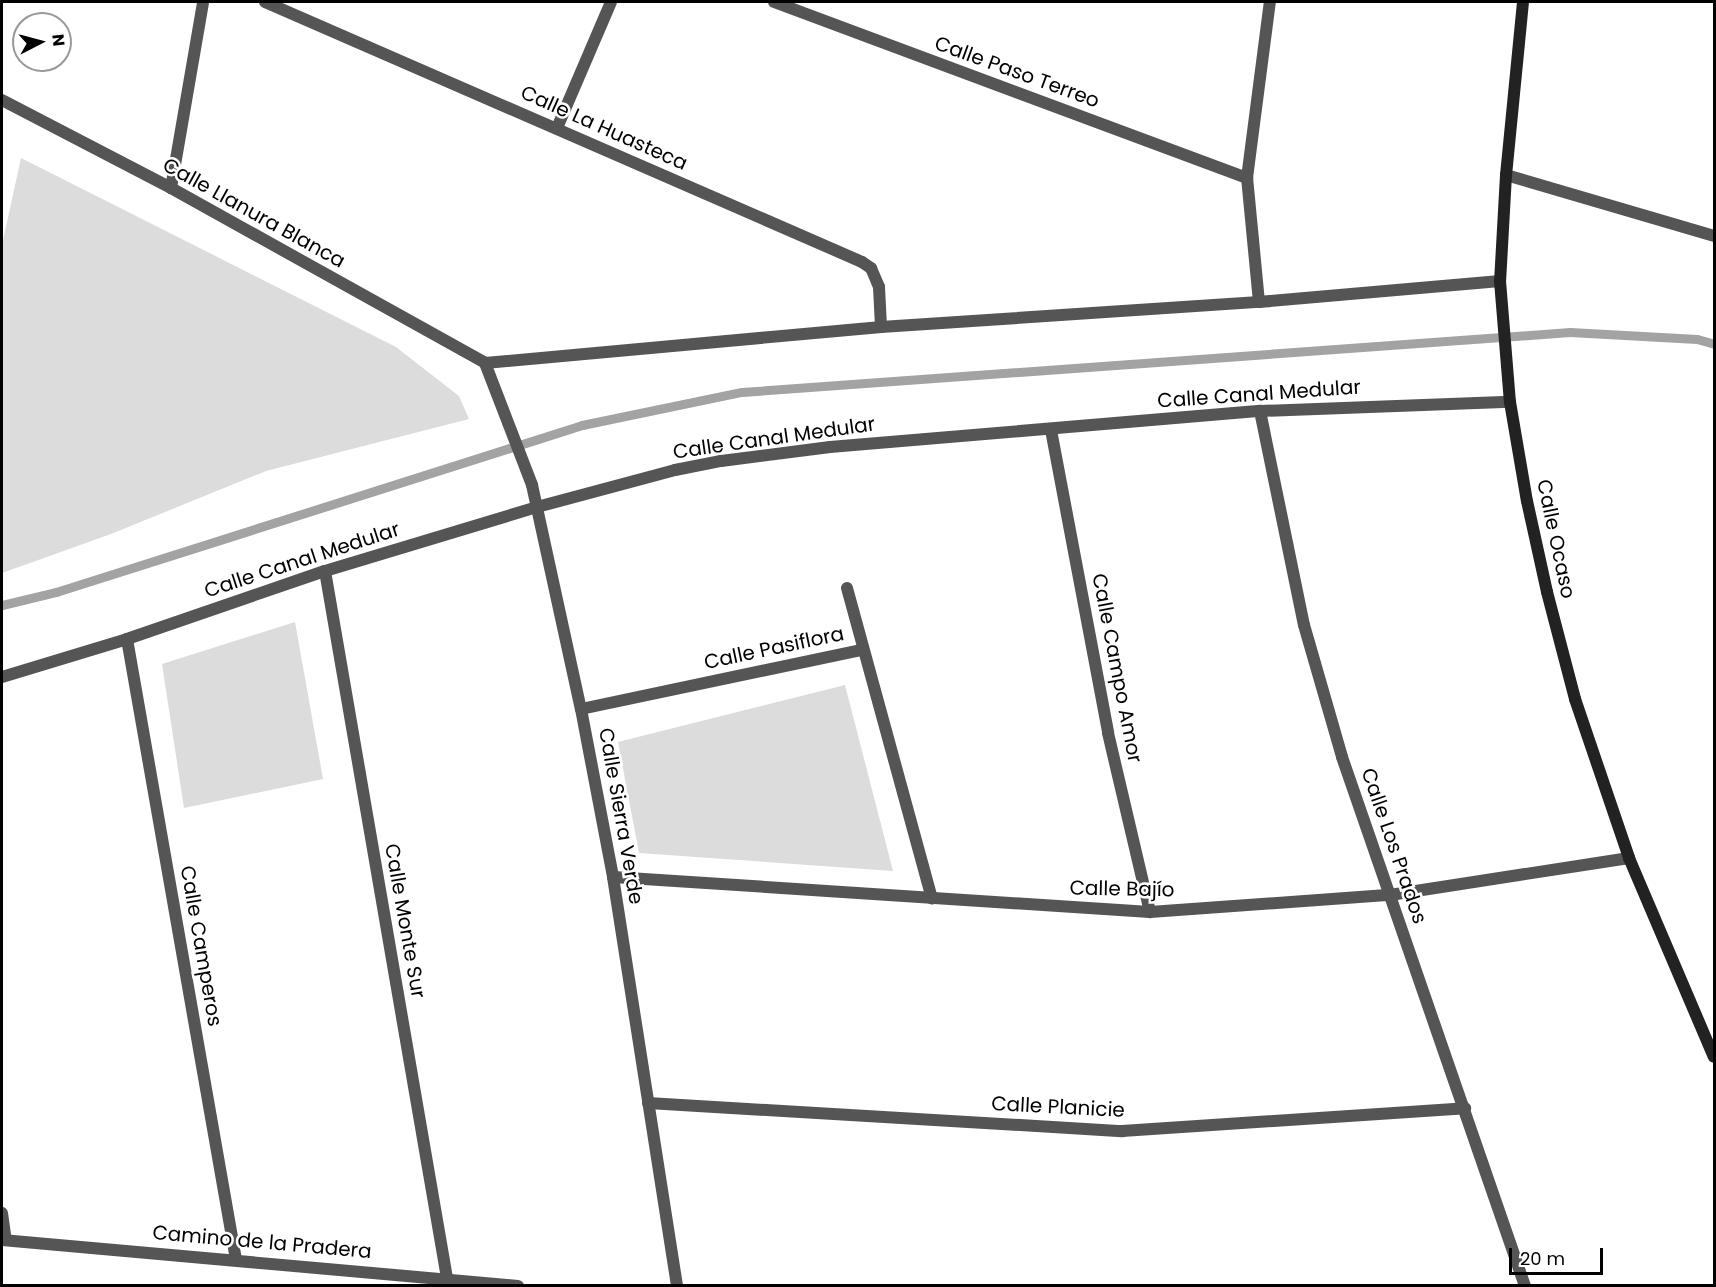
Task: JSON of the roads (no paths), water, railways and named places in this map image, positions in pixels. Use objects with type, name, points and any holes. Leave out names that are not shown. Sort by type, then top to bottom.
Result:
[{"type":"street","points":[[171,188],[203,2]]},
{"type":"street","name":"Calle La Huasteca","points":[[265,2],[862,262],[871,268],[879,287],[881,327]]},
{"type":"street","points":[[557,128],[611,2]]},
{"type":"street","name":"Calle Paso Terreo","points":[[777,2],[1247,178]]},
{"type":"street","points":[[1259,302],[1247,178],[1270,2]]},
{"type":"street","name":"Calle Ocaso","points":[[1523,2],[1506,175],[1500,281],[1510,402],[1547,592],[1572,689],[1629,858],[1714,1057]]},
{"type":"street","name":"Calle Llanura Blanca","points":[[2,100],[171,188],[485,363]]},
{"type":"street","points":[[1506,175],[1714,236]]},
{"type":"street","points":[[485,363],[881,327],[1259,302],[1500,281]]},
{"type":"street","name":"Calle Sierra Verde","points":[[485,363],[532,485],[581,709],[613,877],[677,1286]]},
{"type":"street","name":"Calle Canal Medular","points":[[2,677],[127,639],[325,571],[537,507],[675,470],[721,461],[830,447],[1260,411],[1510,402]]},
{"type":"street","name":"Calle Los Prados","points":[[1260,411],[1304,625],[1342,757],[1466,1108],[1525,1286]]},
{"type":"street","name":"Calle Campo Amor","points":[[1052,430],[1108,734],[1150,912]]},
{"type":"street","name":"Calle Monte Sur","points":[[325,571],[447,1278]]},
{"type":"street","points":[[847,588],[862,650]]},
{"type":"street","name":"Calle Camperos","points":[[127,639],[236,1260]]},
{"type":"street","name":"Calle Pasiflora","points":[[581,709],[862,650],[932,899]]},
{"type":"street","name":"Calle Bajío","points":[[613,877],[1150,912],[1390,895],[1629,858]]},
{"type":"street","name":"Calle Planicie","points":[[648,1103],[1122,1131],[1466,1108]]},
{"type":"street","points":[[2,1214],[4,1240]]},
{"type":"street","name":"Camino de la Pradera","points":[[4,1240],[518,1286]]},
{"type":"waterway","points":[[2,605],[56,592],[582,425],[742,392],[1570,332],[1697,339],[1714,344]]}]
